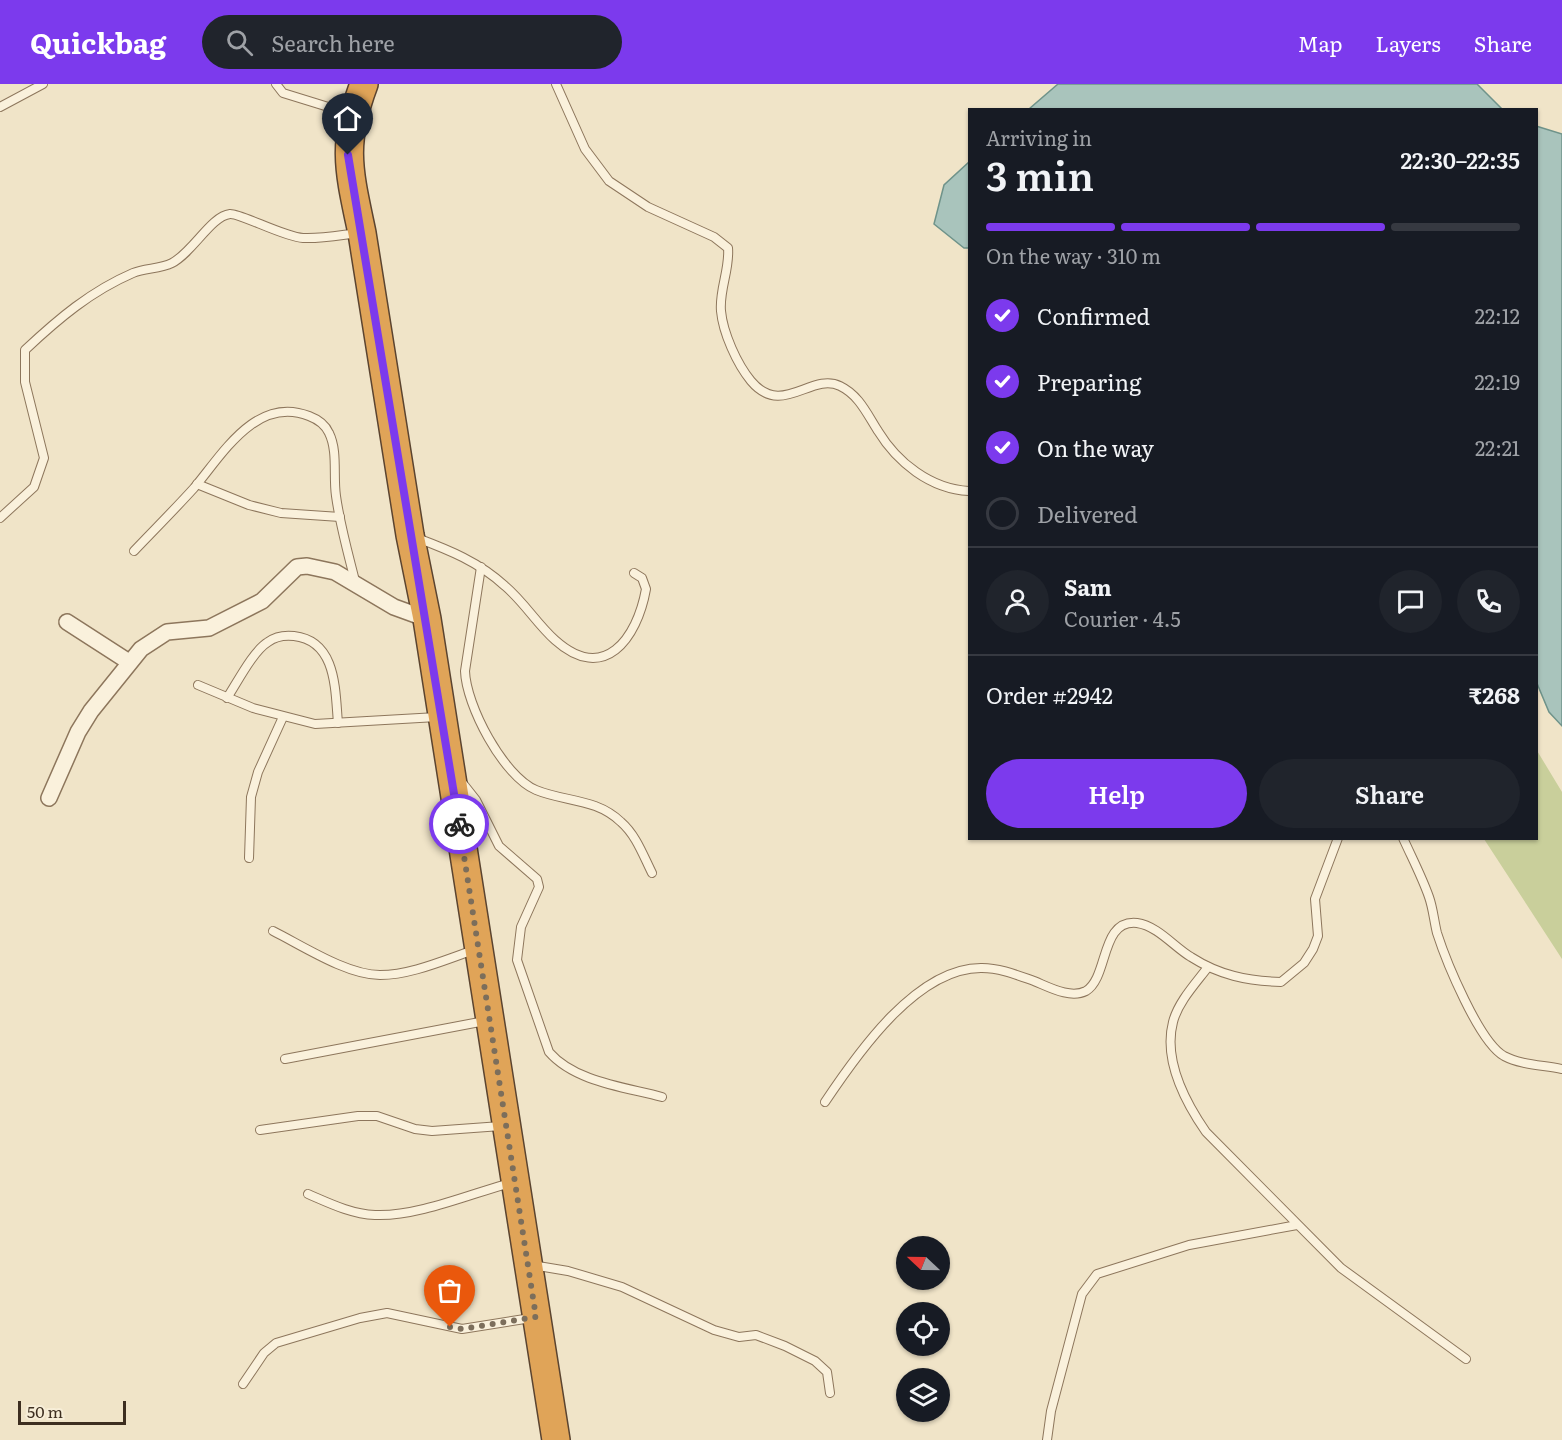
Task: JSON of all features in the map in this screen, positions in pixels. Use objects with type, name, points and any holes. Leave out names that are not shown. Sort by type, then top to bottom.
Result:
[{"type":"highway","points":[[364,84],[352,115],[348,155],[363,232],[410,536],[426,619],[556,1440]]},
{"type":"street","points":[[49,798],[78,732],[129,662],[157,636],[177,630],[199,631],[209,628],[262,601],[297,567],[307,566],[335,572],[355,581],[394,607],[426,619]]},
{"type":"street","points":[[67,622],[129,662]]},
{"type":"lane","points":[[0,107],[43,84]]},
{"type":"lane","points":[[276,84],[283,93],[352,115]]},
{"type":"lane","points":[[556,84],[585,149],[609,181],[648,207],[714,237],[728,248],[720,309],[740,365],[752,382],[766,394],[784,396],[831,383],[840,386],[864,407],[890,449],[919,475],[941,486],[968,490]]},
{"type":"lane","points":[[0,518],[34,487],[44,458],[26,382],[26,350],[50,326],[92,294],[134,273],[172,262],[200,240],[218,217],[233,213],[267,229],[303,238],[363,232]]},
{"type":"lane","points":[[134,551],[197,484],[223,448],[251,424],[284,412],[303,414],[319,420],[329,432],[340,517],[355,581]]},
{"type":"lane","points":[[197,484],[249,505],[280,513],[340,517]]},
{"type":"lane","points":[[410,536],[459,554],[481,567],[505,585],[554,639],[571,652],[585,658],[602,659],[617,651],[627,638],[646,590],[642,578],[634,573]]},
{"type":"lane","points":[[481,567],[465,671],[466,687],[473,709],[509,770],[523,783],[537,790],[583,800],[608,812],[622,822],[636,841],[652,873]]},
{"type":"lane","points":[[227,698],[268,641],[282,635],[299,637],[322,649],[332,666],[338,723]]},
{"type":"lane","points":[[198,685],[227,698],[283,717],[315,724],[441,717]]},
{"type":"lane","points":[[249,858],[251,797],[258,772],[283,717]]},
{"type":"lane","points":[[448,767],[476,800],[498,846],[537,879],[539,887],[537,897],[521,927],[517,960],[549,1052],[559,1064],[573,1072],[662,1097]]},
{"type":"lane","points":[[825,1102],[855,1056],[899,1007],[933,983],[969,969],[1006,971],[1065,993],[1078,993],[1088,990],[1095,979],[1110,941],[1119,928],[1137,923],[1162,935],[1208,967],[1226,975],[1281,982],[1298,969],[1313,949],[1318,936],[1315,899],[1337,840]]},
{"type":"lane","points":[[1404,840],[1430,898],[1437,931],[1448,962],[1471,1012],[1490,1044],[1502,1055],[1515,1060],[1562,1069]]},
{"type":"lane","points":[[273,931],[357,971],[379,975],[404,972],[478,949]]},
{"type":"lane","points":[[1208,967],[1180,1005],[1173,1023],[1171,1047],[1179,1080],[1190,1108],[1206,1132],[1341,1268],[1466,1359]]},
{"type":"lane","points":[[285,1059],[490,1020]]},
{"type":"lane","points":[[260,1130],[358,1116],[377,1116],[415,1129],[432,1131],[506,1126]]},
{"type":"lane","points":[[308,1194],[352,1212],[374,1215],[398,1214],[514,1181]]},
{"type":"lane","points":[[1047,1440],[1051,1411],[1082,1294],[1097,1274],[1189,1245],[1297,1226]]},
{"type":"lane","points":[[528,1264],[568,1271],[622,1287],[714,1330],[739,1336],[756,1335],[785,1346],[814,1361],[827,1372],[830,1393]]},
{"type":"lane","points":[[243,1384],[264,1353],[276,1343],[360,1318],[387,1314],[462,1329],[536,1317]]},
{"type":"green space","points":[[1538,752],[1562,792],[1562,959],[1485,840],[1538,840]]},
{"type":"water","points":[[1058,84],[1477,84],[1501,108],[1030,108]]},
{"type":"water","points":[[1538,127],[1562,134],[1562,726],[1549,712],[1538,686]]},
{"type":"water","points":[[968,163],[968,248],[964,248],[934,224],[944,185]]},
{"type":"way so far","points":[[450,1327],[462,1329],[536,1317],[459,824]]},
{"type":"route","points":[[348,155],[353,191],[363,232],[410,536],[426,619],[448,767],[459,824]]}]
